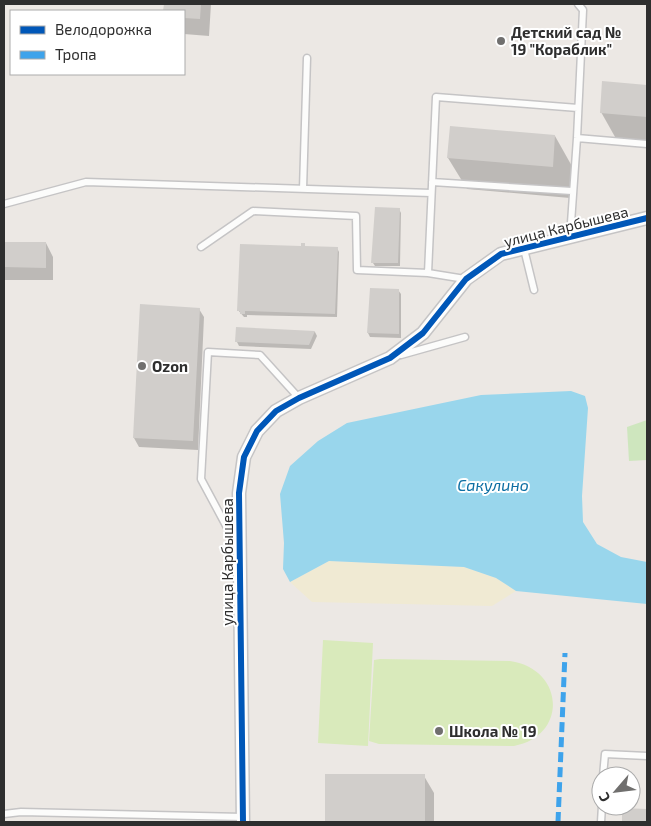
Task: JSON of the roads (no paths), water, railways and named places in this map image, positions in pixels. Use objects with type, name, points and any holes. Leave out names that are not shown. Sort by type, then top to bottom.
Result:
[{"type":"street","name":"улица Карбышева","points":[[243,820],[239,493],[244,457],[258,431],[276,411],[299,398],[390,358],[423,333],[466,279],[501,254],[647,218]]},
{"type":"lane","points":[[570,238],[583,10],[578,4]]},
{"type":"lane","points":[[303,189],[306,58]]},
{"type":"lane","points":[[428,273],[436,97],[578,108]]},
{"type":"lane","points":[[577,138],[647,144]]},
{"type":"lane","points":[[4,204],[86,182],[432,193]]},
{"type":"lane","points":[[432,182],[572,191]]},
{"type":"lane","points":[[201,247],[253,212],[356,216],[357,270],[428,273],[466,279]]},
{"type":"lane","points":[[524,249],[534,290]]},
{"type":"lane","points":[[390,358],[466,337]]},
{"type":"lane","points":[[239,549],[201,479],[208,352],[260,355],[299,398]]},
{"type":"lane","points":[[604,766],[605,754],[647,756]]},
{"type":"lane","points":[[4,814],[30,812],[243,820]]},
{"type":"water","name":"Сакулино","points":[[571,391],[585,396],[588,408],[582,496],[583,522],[597,544],[621,557],[647,562],[647,604],[516,591],[496,578],[464,567],[329,561],[290,582],[283,569],[284,543],[280,494],[290,466],[318,441],[347,423],[481,395]]},
{"type":"place","name":"Детский сад № 19 \"Кораблик\"","points":[[501,41]]},
{"type":"place","name":"Ozon","points":[[142,366]]},
{"type":"place","name":"Школа № 19","points":[[439,731]]}]
